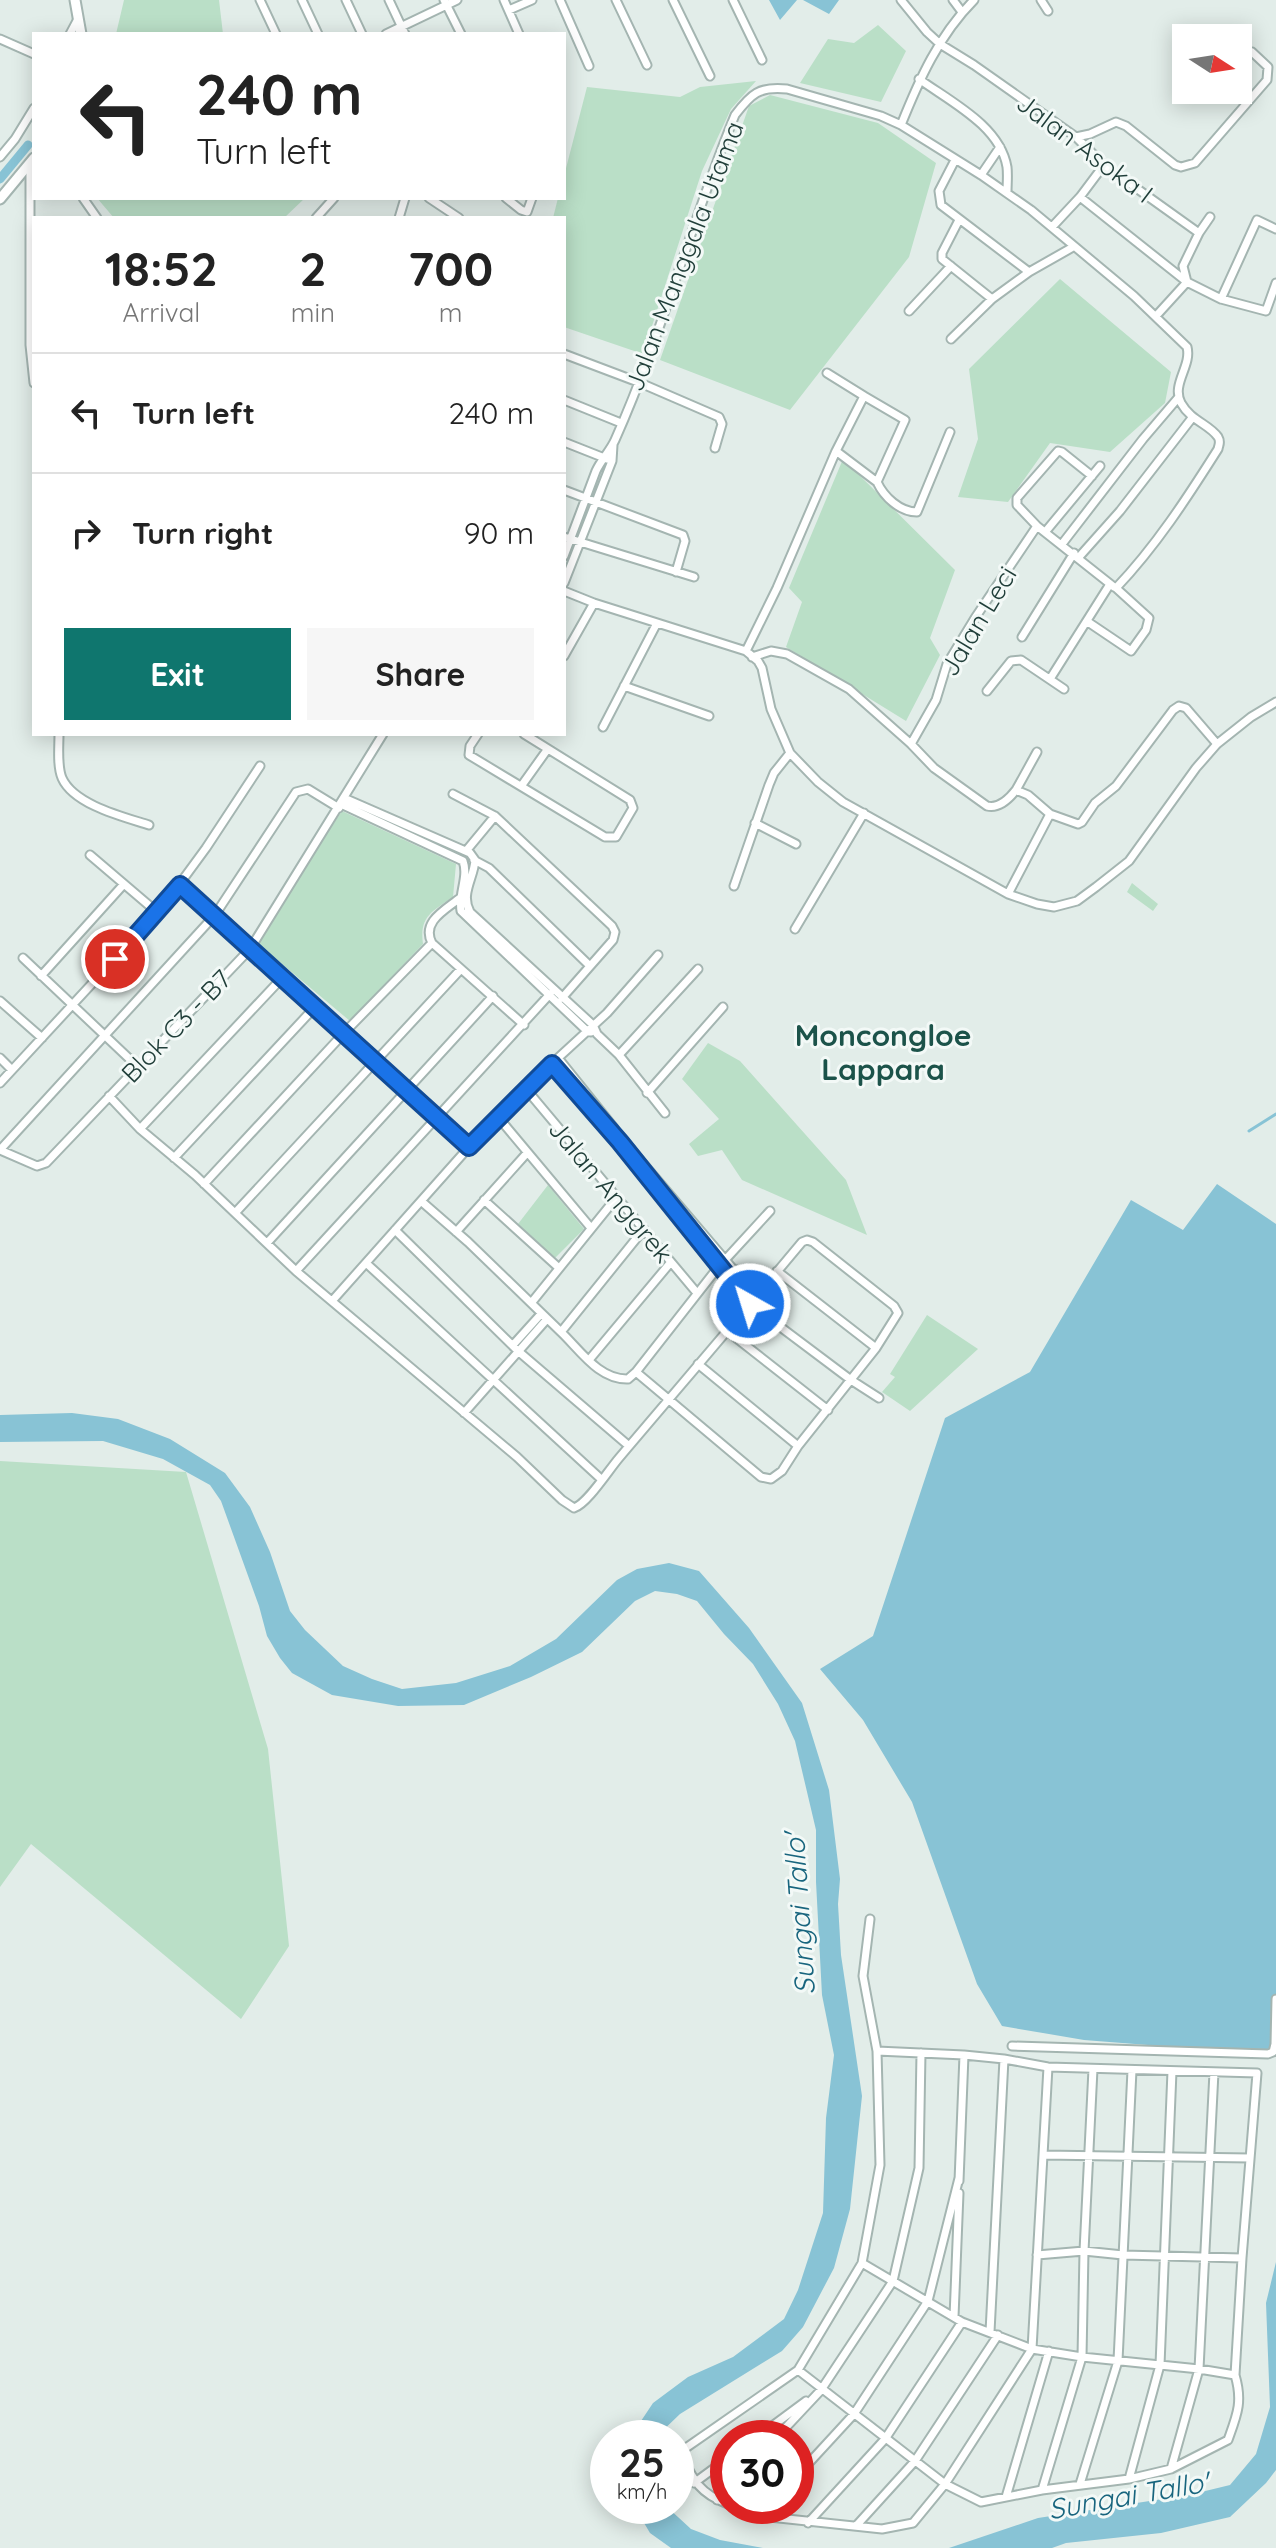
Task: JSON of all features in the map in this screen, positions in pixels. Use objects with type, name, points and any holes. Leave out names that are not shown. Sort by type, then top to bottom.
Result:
[{"type":"street","points":[[75,0],[81,32]]},
{"type":"street","points":[[260,0],[275,32]]},
{"type":"street","points":[[302,0],[317,32]]},
{"type":"street","points":[[346,0],[361,32]]},
{"type":"street","points":[[389,0],[403,30],[445,3],[457,0]]},
{"type":"street","points":[[504,0],[518,32]]},
{"type":"street","points":[[509,10],[532,0]]},
{"type":"street","points":[[560,0],[589,66]]},
{"type":"street","points":[[616,0],[647,65]]},
{"type":"street","points":[[673,0],[710,76]]},
{"type":"street","points":[[733,0],[762,60]]},
{"type":"street","name":"Jalan Asoka I","points":[[901,0],[940,44],[1076,137],[1104,165],[1199,233]]},
{"type":"street","points":[[953,0],[962,12]]},
{"type":"street","points":[[901,125],[919,79],[962,12],[974,0]]},
{"type":"street","points":[[1041,0],[1048,11]]},
{"type":"street","points":[[445,3],[460,32]]},
{"type":"street","points":[[71,32],[78,19]]},
{"type":"street","points":[[0,39],[32,53]]},
{"type":"street","points":[[1252,52],[1268,67],[1267,80],[1252,97]]},
{"type":"street","points":[[919,79],[986,129],[1000,147],[1007,169],[1007,193]]},
{"type":"street","name":"Jalan Manggala Utama","points":[[567,539],[602,458],[614,443],[735,115],[747,100],[765,89],[787,89],[881,116],[901,125],[1007,193],[1052,227],[1156,316],[1187,347],[1189,352],[1178,398]]},
{"type":"street","points":[[1076,137],[1116,122],[1126,126],[1181,167],[1195,163],[1246,104]]},
{"type":"street","points":[[0,157],[32,112]]},
{"type":"street","points":[[981,175],[1000,147]]},
{"type":"street","points":[[955,160],[944,178],[939,200],[944,209],[1029,272]]},
{"type":"street","points":[[0,199],[32,161]]},
{"type":"street","points":[[32,161],[32,319]]},
{"type":"street","points":[[1052,227],[1104,165]]},
{"type":"street","points":[[1080,197],[1187,282],[1221,299],[1266,311],[1276,283]]},
{"type":"street","points":[[318,216],[332,200]]},
{"type":"street","points":[[432,200],[456,216]]},
{"type":"street","points":[[508,200],[534,216]]},
{"type":"street","points":[[529,212],[532,200]]},
{"type":"street","points":[[1187,282],[1183,266],[1210,217]]},
{"type":"street","points":[[959,220],[941,256],[992,299]]},
{"type":"street","points":[[1221,299],[1257,220],[1276,229]]},
{"type":"street","points":[[951,339],[992,299],[1029,272],[1073,247]]},
{"type":"street","points":[[909,311],[951,266]]},
{"type":"street","points":[[1156,316],[1187,282]]},
{"type":"street","points":[[566,355],[719,417],[722,428],[715,448]]},
{"type":"street","points":[[827,373],[905,420],[877,482]]},
{"type":"street","points":[[749,654],[836,451],[864,396]]},
{"type":"street","points":[[1050,679],[1113,586],[1144,558],[1175,518],[1218,449],[1220,442],[1217,436],[1192,418],[1178,398],[1062,544]]},
{"type":"street","points":[[566,401],[621,423]]},
{"type":"street","points":[[1022,637],[1076,555],[1120,511],[1192,418]]},
{"type":"street","points":[[836,451],[877,482],[882,494],[907,511],[917,512],[950,432]]},
{"type":"street","points":[[566,443],[612,461]]},
{"type":"street","points":[[566,578],[612,461],[614,443]]},
{"type":"street","points":[[1088,622],[1128,655],[1146,630],[1149,618],[1037,526],[1017,505],[1017,498],[1058,451],[1092,476]]},
{"type":"street","points":[[1046,531],[1100,466]]},
{"type":"street","points":[[566,491],[683,535],[685,541],[676,572]]},
{"type":"street","name":"Jalan Leci","points":[[911,744],[936,700],[947,664],[1037,526]]},
{"type":"street","points":[[567,539],[694,577]]},
{"type":"street","points":[[566,592],[749,654],[771,651],[787,654],[849,689],[934,768],[987,806],[1002,804],[1016,790],[1037,752]]},
{"type":"street","points":[[566,652],[594,603]]},
{"type":"street","points":[[603,727],[657,623]]},
{"type":"street","points":[[749,654],[762,668],[771,709],[790,753],[818,782],[843,802],[1008,894],[1054,907],[1077,901],[1129,861],[1177,793],[1217,744],[1276,702]]},
{"type":"street","points":[[987,691],[1015,660],[1021,660],[1064,689]]},
{"type":"street","points":[[624,686],[709,716]]},
{"type":"street","points":[[1016,790],[1028,795],[1050,814],[1078,824],[1095,803],[1116,786],[1179,706],[1186,708],[1217,744]]},
{"type":"street","points":[[59,736],[60,774],[69,788],[108,813],[149,825]]},
{"type":"street","name":"Blok C3 - B7","points":[[0,1150],[41,1166],[46,1163],[250,949],[382,736]]},
{"type":"street","points":[[477,736],[470,746],[469,755],[605,837],[616,837],[633,808],[632,802],[527,736]]},
{"type":"street","points":[[522,785],[547,750]]},
{"type":"street","points":[[734,886],[774,773],[790,753]]},
{"type":"street","points":[[0,1083],[158,913],[260,766]]},
{"type":"street","points":[[0,1150],[215,915],[296,792],[304,788],[466,850],[489,868],[590,966]]},
{"type":"street","points":[[453,794],[495,816],[612,926],[615,932],[613,940],[562,998]]},
{"type":"street","points":[[341,803],[463,862],[475,860]]},
{"type":"street","points":[[795,929],[864,813]]},
{"type":"street","points":[[1008,894],[1050,814]]},
{"type":"street","points":[[495,816],[466,850],[461,911],[619,1055],[665,1113]]},
{"type":"street","points":[[755,823],[796,844]]},
{"type":"street","points":[[90,855],[158,913]]},
{"type":"street","points":[[475,860],[467,893],[470,912],[590,1028]]},
{"type":"street","points":[[41,976],[124,884]]},
{"type":"street","points":[[180,885],[469,1147]]},
{"type":"street","points":[[460,898],[430,923],[428,934],[432,943],[524,1025]]},
{"type":"street","points":[[204,1184],[432,943]]},
{"type":"street","points":[[332,1301],[469,1147],[590,1028],[658,955]]},
{"type":"street","points":[[23,958],[137,1066]]},
{"type":"street","points":[[235,1213],[461,969]]},
{"type":"street","points":[[619,1055],[698,969]]},
{"type":"street","points":[[140,1129],[282,978]]},
{"type":"street","points":[[296,1271],[550,994]]},
{"type":"street","points":[[267,1243],[493,996]]},
{"type":"street","points":[[0,1001],[42,1038]]},
{"type":"street","points":[[174,1158],[315,1007]]},
{"type":"street","points":[[647,1093],[723,1007]]},
{"type":"street","points":[[0,1058],[12,1070]]},
{"type":"street","points":[[555,1061],[722,1263],[750,1304],[879,1398]]},
{"type":"street","name":"Jalan Anggrek","points":[[526,1089],[697,1293]]},
{"type":"street","points":[[109,1096],[140,1129],[204,1184],[296,1271],[574,1508],[581,1505],[601,1479],[668,1401],[726,1330],[802,1242],[813,1242],[898,1310],[898,1317],[876,1348],[798,1446],[782,1471],[766,1480],[668,1401],[636,1372]]},
{"type":"street","points":[[498,1117],[591,1228]]},
{"type":"street","points":[[456,1232],[527,1153]]},
{"type":"street","points":[[532,1302],[616,1198]]},
{"type":"street","points":[[484,1200],[559,1268]]},
{"type":"street","points":[[421,1201],[532,1302],[603,1373],[616,1379],[628,1379],[636,1372],[697,1293],[770,1211]]},
{"type":"street","points":[[561,1332],[644,1229]]},
{"type":"street","points":[[395,1230],[515,1348],[629,1446]]},
{"type":"street","points":[[589,1360],[671,1262]]},
{"type":"street","points":[[366,1263],[601,1479]]},
{"type":"street","points":[[722,1263],[741,1272],[772,1279]]},
{"type":"street","points":[[777,1271],[876,1348]]},
{"type":"street","points":[[464,1413],[494,1380],[515,1348],[544,1317]]},
{"type":"street","points":[[726,1330],[828,1410]]},
{"type":"street","points":[[698,1364],[798,1446]]},
{"type":"street","points":[[694,2442],[798,2370],[862,2263],[880,2165],[877,2051],[863,1976],[870,1919]]},
{"type":"street","points":[[1012,2046],[1268,2054],[1273,2052],[1275,2044],[1276,1999]]},
{"type":"street","points":[[814,2523],[882,2529],[913,2523],[945,2484],[1032,2349],[1043,2155],[1042,2047]]},
{"type":"street","points":[[798,2370],[945,2484],[981,2502],[1080,2484],[1129,2479],[1171,2469],[1228,2440],[1238,2413],[1241,2393],[1235,2375],[1257,2073],[1093,2069],[964,2055],[877,2051]]},
{"type":"street","points":[[793,2420],[821,2390],[893,2281],[919,2168],[921,2053]]},
{"type":"street","points":[[814,2516],[885,2439],[958,2320],[964,2055]]},
{"type":"street","points":[[856,2526],[915,2461],[994,2333],[1004,2059]]},
{"type":"street","points":[[1042,2490],[1082,2357],[1093,2069]]},
{"type":"street","points":[[1080,2484],[1118,2361],[1132,2070]]},
{"type":"street","points":[[1129,2479],[1160,2365],[1172,2071]]},
{"type":"street","points":[[1171,2469],[1199,2369],[1214,2072]]},
{"type":"street","points":[[1043,2155],[1250,2158]]},
{"type":"street","points":[[814,2457],[854,2414],[928,2301],[959,2178]]},
{"type":"street","points":[[1037,2255],[1084,2251],[1242,2258]]},
{"type":"street","points":[[862,2263],[958,2320],[1032,2349],[1235,2375]]},
{"type":"street","points":[[1006,2497],[1049,2351]]},
{"type":"street","points":[[780,2420],[821,2390]]},
{"type":"street","points":[[710,2471],[694,2483],[710,2495]]},
{"type":"green space","points":[[124,0],[219,0],[223,32],[116,32]]},
{"type":"green space","points":[[878,25],[906,51],[881,102],[800,83],[828,39],[854,43]]},
{"type":"green space","points":[[756,81],[731,109],[702,171],[643,354],[566,328],[566,216],[554,216],[558,200],[566,200],[566,168],[587,87],[680,97],[700,87]]},
{"type":"green space","points":[[770,95],[878,123],[936,163],[909,257],[790,410],[660,360],[749,106]]},
{"type":"green space","points":[[99,200],[303,200],[286,216],[112,216]]},
{"type":"green space","points":[[1060,279],[1171,372],[1165,403],[1110,452],[1050,443],[1008,502],[958,497],[978,439],[969,369]]},
{"type":"green space","points":[[843,459],[955,570],[930,638],[940,655],[906,721],[786,647],[802,602],[789,588]]},
{"type":"green space","points":[[342,811],[456,864],[453,897],[425,921],[423,944],[350,1021],[258,944],[290,888]]},
{"type":"green space","points":[[1132,883],[1158,904],[1153,911],[1127,892]]},
{"type":"green space","points":[[708,1043],[740,1061],[846,1180],[867,1235],[742,1180],[722,1150],[698,1156],[689,1144],[719,1119],[682,1079]]},
{"type":"green space","points":[[548,1185],[584,1229],[555,1258],[518,1224]]},
{"type":"green space","points":[[927,1315],[978,1349],[910,1411],[882,1392],[895,1377],[890,1374]]},
{"type":"green space","points":[[0,1461],[186,1472],[268,1749],[289,1946],[241,2019],[31,1844],[0,1887]]},
{"type":"water","points":[[769,0],[797,0],[780,20]]},
{"type":"water","points":[[803,0],[839,0],[829,14]]},
{"type":"water","points":[[1217,1184],[1276,1224],[1276,2055],[1084,2040],[1002,2026],[977,1984],[912,1802],[863,1720],[820,1669],[873,1636],[945,1418],[1030,1372],[1131,1200],[1183,1230]]},
{"type":"water","points":[[72,1413],[118,1419],[170,1439],[225,1473],[250,1507],[270,1552],[290,1611],[305,1630],[343,1666],[402,1689],[456,1683],[510,1666],[556,1639],[617,1580],[637,1569],[669,1563],[699,1571],[749,1628],[802,1703],[829,1790],[840,1879],[841,1955],[862,2096],[850,2209],[834,2268],[803,2327],[782,2351],[674,2420],[642,2420],[653,2403],[688,2377],[733,2357],[784,2319],[798,2290],[823,2213],[826,2118],[834,2055],[822,1995],[816,1830],[795,1741],[778,1704],[753,1664],[697,1601],[655,1591],[635,1601],[582,1652],[464,1705],[398,1706],[332,1695],[292,1673],[267,1636],[221,1501],[210,1485],[163,1459],[103,1441],[0,1442],[0,1415]]},
{"type":"water","points":[[1276,2262],[1276,2470],[1230,2517],[1161,2533],[1066,2543],[1052,2548],[949,2548],[1038,2518],[1189,2495],[1230,2485],[1256,2454],[1270,2407],[1266,2303]]},
{"type":"water","points":[[645,2524],[686,2524],[720,2540],[763,2548],[671,2548],[650,2533]]},
{"type":"waterway","points":[[0,179],[28,145]]},
{"type":"waterway","points":[[1249,1131],[1276,1114]]},
{"type":"district","name":"Moncongloe Lappara","points":[[883,1052]]},
{"type":"route","points":[[115,959],[180,885],[469,1147],[552,1064],[620,1142],[750,1304]]},
{"type":"water label","name":"Sungai Tallo'","points":[[799,1914]]},
{"type":"water label","name":"Sungai Tallo'","points":[[1128,2495]]}]
